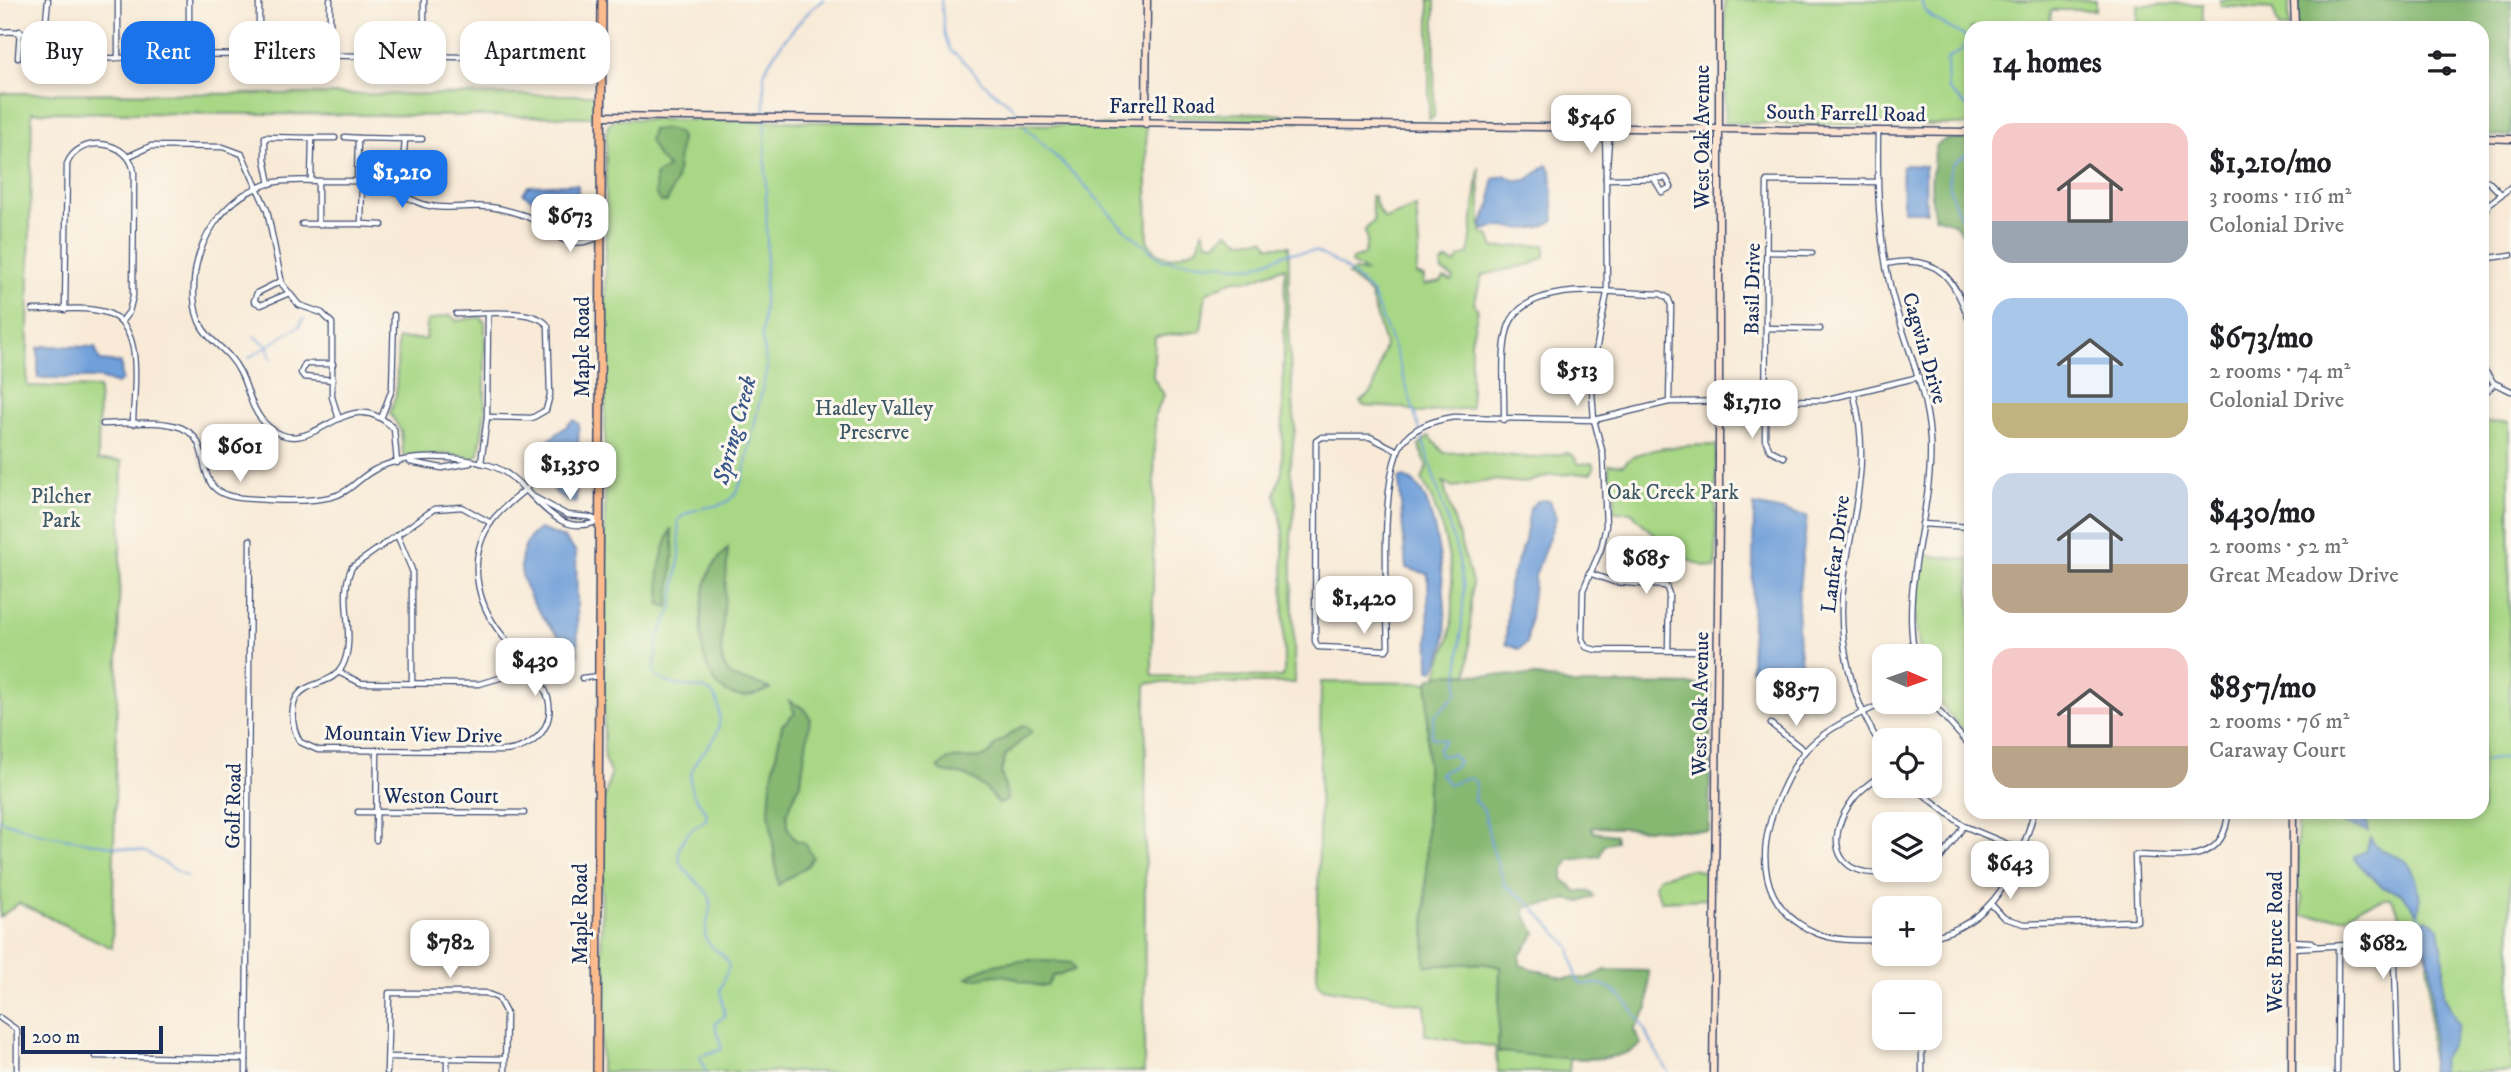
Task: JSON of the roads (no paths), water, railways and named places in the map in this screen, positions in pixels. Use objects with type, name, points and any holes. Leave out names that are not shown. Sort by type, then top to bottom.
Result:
[{"type":"main road","name":"Maple Road","points":[[602,21],[603,0]]},
{"type":"main road","name":"Maple Road","points":[[597,1072],[603,84]]},
{"type":"street","points":[[46,21],[48,0]]},
{"type":"street","points":[[118,0],[118,57]]},
{"type":"street","points":[[189,0],[189,21]]},
{"type":"street","points":[[259,0],[259,21]]},
{"type":"street","points":[[330,0],[330,21]]},
{"type":"street","points":[[424,0],[424,21]]},
{"type":"street","points":[[1146,124],[1147,0]]},
{"type":"street","name":"West Oak Avenue","points":[[1713,1072],[1721,129],[1719,0]]},
{"type":"street","points":[[2294,0],[2295,21]]},
{"type":"street","points":[[0,33],[20,32],[18,58]]},
{"type":"street","points":[[107,56],[121,57]]},
{"type":"street","name":"Farrell Road","points":[[603,116],[765,120],[1721,129]]},
{"type":"street","points":[[1607,128],[1603,167],[1606,179],[1607,293],[1591,377],[1594,420],[1603,454],[1606,526],[1601,550],[1589,573],[1582,599],[1581,639],[1586,647],[1596,650],[1707,651],[1718,660]]},
{"type":"street","name":"South Farrell Road","points":[[1721,129],[1964,132]]},
{"type":"street","name":"Cagwin Drive","points":[[1878,131],[1879,218],[1886,264],[1897,312],[1925,398],[1930,442],[1910,610],[1914,644]]},
{"type":"street","points":[[270,184],[265,159],[265,137],[335,138]]},
{"type":"street","points":[[345,137],[422,139]]},
{"type":"street","points":[[311,181],[312,138]]},
{"type":"street","points":[[358,138],[361,224]]},
{"type":"street","points":[[2489,138],[2511,139]]},
{"type":"street","points":[[395,192],[404,169],[405,139]]},
{"type":"street","points":[[65,310],[66,173],[69,159],[82,148],[95,145],[115,146],[129,156],[134,173],[133,296],[129,312],[121,321]]},
{"type":"street","points":[[129,156],[146,146],[228,147],[246,159],[259,188],[272,230],[281,281],[287,294],[299,305],[322,313],[332,323],[334,407],[339,419]]},
{"type":"street","points":[[1606,179],[1655,180]]},
{"type":"street","points":[[318,181],[318,224]]},
{"type":"street","points":[[397,463],[394,429],[382,416],[363,410],[310,434],[286,434],[268,426],[253,408],[239,371],[208,338],[197,318],[194,276],[200,249],[226,210],[259,188],[270,184],[360,181],[377,183],[426,206],[452,209],[490,207],[533,219],[565,232],[601,236]]},
{"type":"street","name":"Basil Drive","points":[[1784,457],[1770,450],[1765,439],[1769,252],[1767,181],[1877,182]]},
{"type":"street","points":[[2489,182],[2500,193]]},
{"type":"street","points":[[2489,204],[2511,187]]},
{"type":"street","points":[[533,219],[563,240],[590,241],[601,236]]},
{"type":"street","points":[[302,224],[382,225]]},
{"type":"street","points":[[1769,252],[1812,253]]},
{"type":"street","points":[[2489,260],[2511,255]]},
{"type":"street","points":[[1886,264],[1906,260],[1926,262],[1954,282],[1964,308]]},
{"type":"street","points":[[281,281],[257,293],[254,301],[261,305],[287,294]]},
{"type":"street","points":[[1504,420],[1505,344],[1509,326],[1518,310],[1539,296],[1607,293],[1661,294],[1668,298],[1671,305],[1669,402]]},
{"type":"street","points":[[33,310],[101,312],[121,321],[130,336],[133,348],[133,424]]},
{"type":"street","points":[[456,314],[538,316],[544,320],[550,334],[550,395],[545,410],[532,418],[487,417]]},
{"type":"street","points":[[481,463],[487,417],[488,314]]},
{"type":"street","points":[[382,416],[392,389],[394,315]]},
{"type":"street","points":[[1767,328],[1820,328]]},
{"type":"street","points":[[333,364],[301,367],[304,377],[333,380]]},
{"type":"street","points":[[1398,451],[1384,441],[1364,436],[1322,437],[1317,441],[1315,641],[1318,647],[1386,650],[1389,477],[1398,451],[1418,428],[1454,417],[1594,420],[1669,402],[1825,400],[1919,377]]},
{"type":"street","points":[[2489,380],[2511,391]]},
{"type":"street","points":[[2489,389],[2494,384]]},
{"type":"street","name":"Lanfear Drive","points":[[1854,395],[1861,423],[1863,464],[1844,581],[1842,618],[1846,655],[1863,713],[1872,729]]},
{"type":"street","points":[[103,424],[182,428],[198,443],[205,476],[212,487],[219,492],[241,498],[331,497],[352,488],[375,468],[426,456],[450,457],[471,463]]},
{"type":"street","points":[[409,461],[442,468],[481,463],[506,472],[527,488],[540,508],[561,521],[578,525],[599,521]]},
{"type":"street","points":[[491,523],[462,506],[447,506],[422,515],[398,537],[355,563],[349,572],[345,655],[338,672],[361,683],[484,684],[507,676],[524,662],[490,620],[479,593],[478,553],[491,523],[527,488]]},
{"type":"street","points":[[1922,524],[1964,527]]},
{"type":"street","points":[[398,537],[412,570],[412,683]]},
{"type":"street","name":"Golf Road","points":[[246,1072],[250,540]]},
{"type":"street","points":[[1589,573],[1614,582],[1665,586],[1669,594],[1668,650]]},
{"type":"street","points":[[1707,651],[1718,641]]},
{"type":"street","name":"Mountain View Drive","points":[[338,672],[328,681],[300,692],[293,709],[295,733],[300,742],[318,750],[514,751],[537,739],[548,720],[550,704],[545,689],[524,662]]},
{"type":"street","points":[[582,678],[598,676]]},
{"type":"street","points":[[1872,709],[1821,736],[1805,751],[1790,774],[1768,824],[1764,864],[1769,885],[1780,905],[1797,922],[1818,934],[1842,939],[1872,940]]},
{"type":"street","points":[[1941,714],[1964,739]]},
{"type":"street","points":[[1771,724],[1805,751]]},
{"type":"street","points":[[376,840],[377,750]]},
{"type":"street","points":[[1872,783],[1851,802],[1837,832],[1836,847],[1842,860],[1854,870],[1872,871]]},
{"type":"street","points":[[1928,798],[1964,826],[2024,851]]},
{"type":"street","name":"Weston Court","points":[[358,812],[524,813]]},
{"type":"street","points":[[1942,932],[1967,923],[1991,904],[2006,886],[2024,851],[2032,819]]},
{"type":"street","points":[[1991,904],[2004,918],[2025,924],[2137,920],[2136,855],[2194,856],[2210,852],[2221,842],[2227,830],[2228,819]]},
{"type":"street","name":"West Bruce Road","points":[[2292,1072],[2294,819]]},
{"type":"street","points":[[1942,855],[1964,826]]},
{"type":"street","points":[[2293,944],[2312,942],[2315,945],[2338,946],[2379,939],[2394,962],[2398,1072]]},
{"type":"street","points":[[2337,1072],[2338,946]]},
{"type":"street","points":[[387,1072],[389,993],[489,993],[500,1000],[506,1013],[505,1072]]},
{"type":"street","points":[[0,1018],[11,1023],[16,1030],[17,1072]]},
{"type":"street","points":[[1922,1050],[1922,1072]]},
{"type":"street","points":[[95,1056],[246,1059]]},
{"type":"street","points":[[389,1057],[505,1059]]},
{"type":"street","points":[[447,1058],[447,1072]]},
{"type":"water","points":[[1546,165],[1551,170],[1554,220],[1535,228],[1493,227],[1484,230],[1482,225],[1491,203],[1493,179],[1505,175],[1512,179],[1528,179]]},
{"type":"water","points":[[1925,166],[1926,211],[1903,211],[1902,167]]},
{"type":"water","points":[[578,185],[578,218],[559,218],[523,193],[528,186]]},
{"type":"water","points":[[95,347],[100,361],[121,363],[122,380],[117,384],[99,378],[38,378],[38,348]]},
{"type":"water","points":[[574,420],[579,424],[576,503],[567,501],[556,493],[534,452]]},
{"type":"water","points":[[1404,477],[1416,485],[1424,497],[1431,514],[1440,559],[1446,625],[1444,648],[1434,670],[1429,670],[1428,574],[1406,568],[1399,479]]},
{"type":"water","points":[[1550,500],[1556,518],[1535,576],[1527,643],[1519,649],[1506,644],[1509,584],[1525,540],[1530,508],[1537,501]]},
{"type":"water","points":[[1754,505],[1807,516],[1798,614],[1803,676],[1800,679],[1788,672],[1751,670]]},
{"type":"water","points":[[540,529],[564,538],[576,552],[578,654],[546,620],[522,577],[521,563],[525,546]]},
{"type":"water","points":[[2331,819],[2363,819],[2368,825],[2368,831]]},
{"type":"water","points":[[2370,837],[2376,846],[2398,857],[2410,867],[2416,877],[2419,893],[2418,914],[2402,893],[2382,887],[2355,860],[2354,856],[2366,851]]},
{"type":"water","points":[[2428,919],[2439,928],[2444,959],[2444,995],[2458,1025],[2443,1059],[2441,1072],[2430,1072],[2433,1042],[2431,965],[2417,931],[2419,924]]},
{"type":"waterway","name":"Spring Creek","points":[[706,1072],[700,1056],[722,1049],[715,1023],[725,1016],[720,990],[729,966],[725,958],[707,941],[710,897],[684,869],[679,853],[681,843],[689,832],[706,819],[707,813],[694,796],[690,780],[694,765],[717,732],[719,707],[714,695],[705,689],[672,684],[654,674],[658,638],[672,608],[680,554],[678,520],[698,509],[724,503],[738,490],[767,368],[762,337],[767,248],[764,74],[790,33],[824,0]]},
{"type":"waterway","points":[[941,0],[945,37],[951,51],[986,86],[1012,106],[1020,119]]},
{"type":"waterway","points":[[1921,0],[1927,13],[1964,36]]},
{"type":"waterway","points":[[1964,46],[1947,59],[1948,90],[1964,104]]},
{"type":"waterway","points":[[1025,127],[1083,183],[1123,228],[1162,260],[1253,267],[1288,253],[1316,251],[1344,267],[1372,293],[1396,353],[1458,555],[1464,590],[1457,694],[1434,716],[1431,737],[1445,740],[1438,749],[1440,756],[1452,754],[1459,761],[1454,767],[1439,773],[1450,785],[1467,777],[1476,782],[1474,800],[1484,810],[1491,844],[1505,886],[1528,902],[1570,947],[1576,978],[1581,984],[1603,985],[1624,1000],[1668,1072]]},
{"type":"waterway","points":[[1964,156],[1953,165],[1949,181],[1950,190],[1964,223]]},
{"type":"waterway","points":[[249,358],[299,326],[304,318]]},
{"type":"waterway","points":[[254,336],[267,345],[271,359]]},
{"type":"waterway","points":[[2489,760],[2511,756]]},
{"type":"waterway","points":[[0,820],[41,834],[146,852],[187,877]]},
{"type":"waterway","points":[[2418,913],[2425,923]]},
{"type":"park label","name":"Hadley Valley Preserve","points":[[874,420]]},
{"type":"park label","name":"Oak Creek Park","points":[[1673,492]]},
{"type":"park label","name":"Pilcher Park","points":[[61,508]]}]
